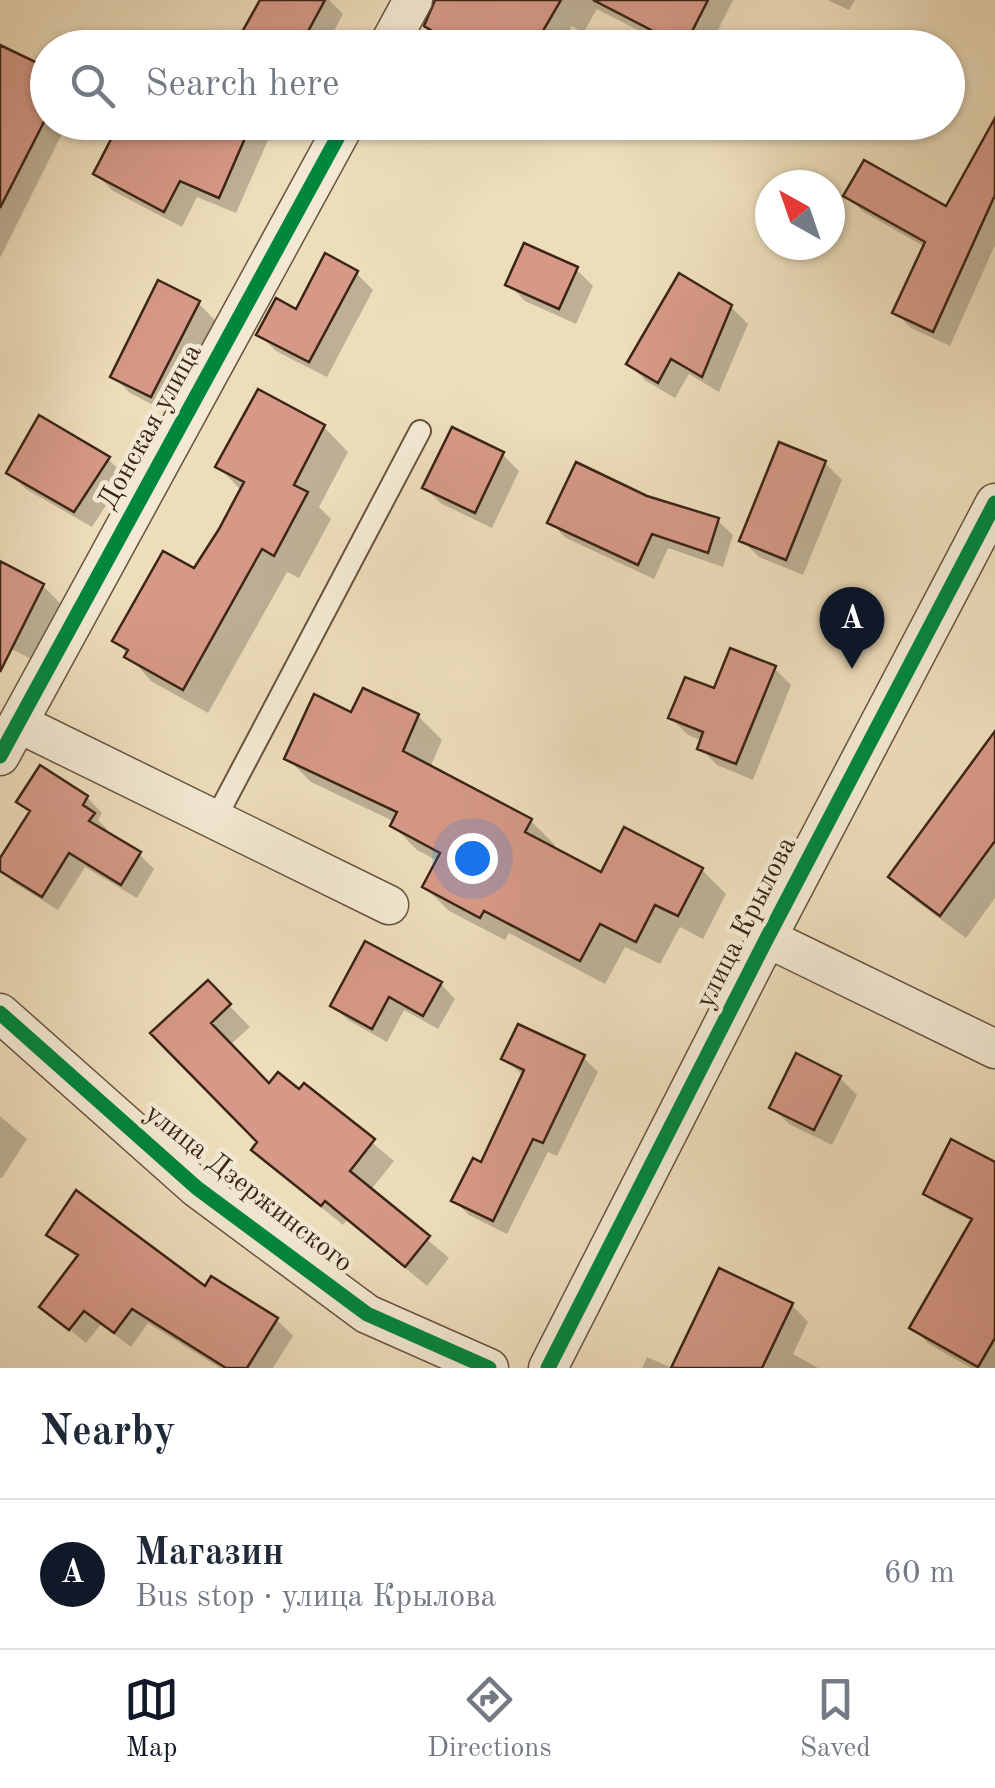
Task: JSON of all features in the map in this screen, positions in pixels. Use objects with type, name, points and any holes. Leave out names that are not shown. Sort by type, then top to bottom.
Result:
[{"type":"street","points":[[397,30],[413,0]]},
{"type":"street","name":"Донская улица","points":[[0,756],[336,140]]},
{"type":"street","name":"улица Крылова","points":[[548,1368],[995,502]]},
{"type":"street","points":[[18,723],[389,905]]},
{"type":"street","points":[[767,938],[995,1049]]},
{"type":"street","name":"улица Дзержинского","points":[[0,1013],[197,1188],[367,1314],[489,1368]]},
{"type":"lane","points":[[216,818],[420,431]]},
{"type":"building","points":[[260,0],[325,0],[309,30],[243,30]]},
{"type":"building","points":[[435,0],[561,0],[544,30],[430,30],[424,26]]},
{"type":"building","points":[[593,0],[708,0],[693,30],[651,30]]},
{"type":"building","points":[[0,45],[30,59],[30,140],[35,140],[0,208]]},
{"type":"building","points":[[995,118],[995,195],[933,332],[892,313],[925,242],[845,197],[845,193],[864,160],[946,206]]},
{"type":"building","points":[[111,140],[244,140],[219,198],[180,181],[164,212],[93,174]]},
{"type":"building","points":[[524,243],[578,267],[559,309],[505,285]]},
{"type":"building","points":[[325,253],[358,271],[309,362],[256,335],[276,298],[296,309]]},
{"type":"building","points":[[679,273],[732,305],[702,377],[671,359],[658,383],[626,364]]},
{"type":"building","points":[[158,280],[200,301],[151,397],[110,377]]},
{"type":"building","points":[[258,389],[325,425],[294,485],[308,492],[274,556],[262,549],[183,690],[124,657],[128,650],[112,641],[163,551],[194,568],[219,529],[244,482],[215,467]]},
{"type":"building","points":[[39,415],[110,457],[74,512],[6,473]]},
{"type":"building","points":[[452,427],[504,452],[475,513],[422,488]]},
{"type":"building","points":[[779,442],[826,461],[786,560],[739,541]]},
{"type":"building","points":[[576,462],[647,496],[719,518],[708,553],[652,534],[638,565],[547,523]]},
{"type":"building","points":[[0,561],[44,584],[0,672]]},
{"type":"building","points":[[730,648],[776,666],[736,764],[697,749],[703,732],[668,718],[685,677],[714,688]]},
{"type":"building","points":[[363,688],[419,714],[403,751],[532,819],[525,832],[601,872],[624,827],[703,868],[678,916],[655,905],[636,942],[600,924],[580,961],[484,911],[480,918],[422,887],[440,853],[390,826],[397,812],[284,759],[314,694],[351,712]]},
{"type":"building","points":[[995,731],[995,841],[940,916],[888,877]]},
{"type":"building","points":[[40,765],[88,796],[83,805],[95,813],[89,821],[141,852],[121,885],[69,853],[42,897],[0,871],[0,858],[30,811],[16,802]]},
{"type":"building","points":[[365,941],[442,982],[423,1016],[389,997],[372,1029],[330,1006]]},
{"type":"building","points":[[208,980],[231,1004],[211,1023],[269,1083],[278,1072],[299,1089],[304,1083],[375,1139],[350,1171],[430,1236],[405,1267],[325,1201],[321,1206],[251,1150],[257,1142],[150,1033]]},
{"type":"building","points":[[518,1024],[585,1055],[543,1143],[533,1139],[493,1221],[451,1201],[473,1158],[481,1162],[524,1070],[501,1059]]},
{"type":"building","points":[[796,1053],[841,1076],[814,1130],[769,1108]]},
{"type":"building","points":[[951,1139],[995,1162],[995,1338],[978,1367],[909,1328],[972,1219],[923,1194]]},
{"type":"building","points":[[76,1190],[205,1286],[211,1276],[278,1318],[247,1368],[226,1368],[132,1309],[114,1333],[84,1311],[69,1330],[39,1307],[78,1255],[46,1235]]},
{"type":"building","points":[[719,1268],[793,1303],[762,1368],[671,1368]]},
{"type":"cycle path","points":[[0,756],[336,140]]},
{"type":"cycle path","points":[[548,1368],[995,503]]},
{"type":"cycle path","points":[[0,1013],[197,1188],[367,1314],[489,1368]]},
{"type":"place","name":"Магазин","points":[[852,669]]}]
